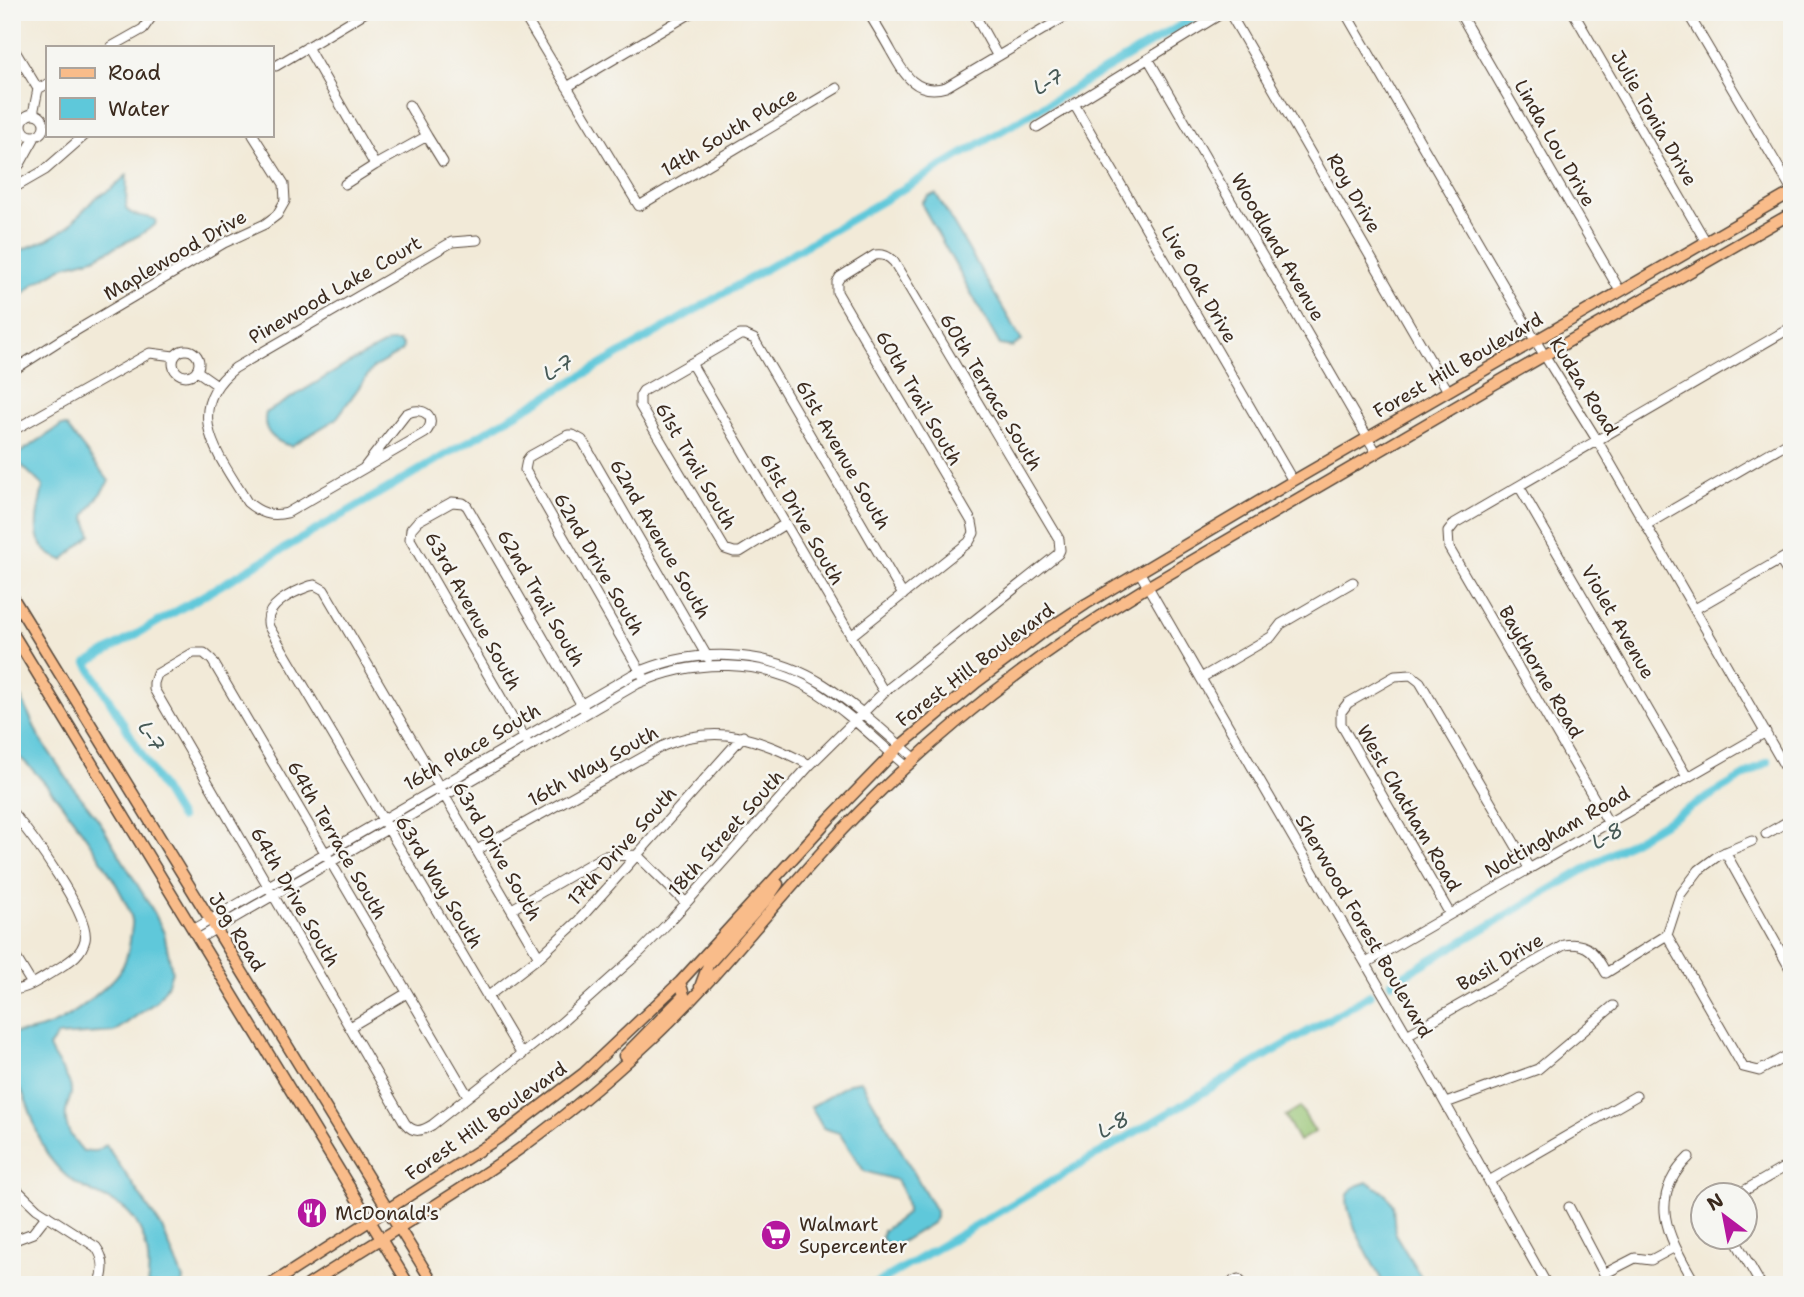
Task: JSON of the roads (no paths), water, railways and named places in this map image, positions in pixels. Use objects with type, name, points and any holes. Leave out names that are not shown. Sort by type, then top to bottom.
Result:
[{"type":"main road","name":"Forest Hill Boulevard","points":[[270,1285],[530,1115],[584,1073],[680,982],[896,750],[1011,656],[1086,604],[1792,191]]},
{"type":"main road","name":"Forest Hill Boulevard","points":[[308,1285],[505,1159],[560,1119],[655,1036],[699,992],[841,831],[910,762],[1031,663],[1147,587],[1792,213]]},
{"type":"main road","name":"Jog Road","points":[[12,596],[435,1285]]},
{"type":"main road","name":"Jog Road","points":[[12,632],[409,1285]]},
{"type":"main road","points":[[699,992],[708,965],[769,897],[784,869]]},
{"type":"main road","points":[[597,1087],[684,995],[680,982]]},
{"type":"street","points":[[113,46],[143,29],[155,12]]},
{"type":"street","points":[[276,66],[366,12]]},
{"type":"street","points":[[522,12],[567,87],[693,12]]},
{"type":"street","points":[[868,12],[905,76],[919,86],[929,89],[946,87],[1073,12]]},
{"type":"street","points":[[973,12],[997,55]]},
{"type":"street","points":[[1037,127],[1227,12]]},
{"type":"street","name":"Roy Drive","points":[[1227,12],[1448,391]]},
{"type":"street","name":"Kudza Road","points":[[1345,12],[1535,340],[1597,440],[1792,779]]},
{"type":"street","name":"Linda Lou Drive","points":[[1459,12],[1620,291]]},
{"type":"street","name":"Julie Tonia Drive","points":[[1573,12],[1706,242]]},
{"type":"street","points":[[1687,12],[1792,191]]},
{"type":"street","points":[[12,46],[43,86],[33,114],[24,120],[22,127],[27,135],[35,136]]},
{"type":"street","points":[[307,47],[375,165]]},
{"type":"street","name":"Woodland Avenue","points":[[1149,60],[1376,452]]},
{"type":"street","name":"14th South Place","points":[[567,87],[639,206],[837,89]]},
{"type":"street","name":"Live Oak Drive","points":[[1074,104],[1293,481]]},
{"type":"street","points":[[409,105],[443,162]]},
{"type":"street","points":[[12,169],[20,163],[35,136],[43,131],[44,123],[40,117],[33,114]]},
{"type":"street","points":[[12,189],[45,170],[84,136]]},
{"type":"street","name":"Maplewood Drive","points":[[12,371],[224,243],[265,224],[277,215],[285,201],[284,184],[254,136]]},
{"type":"street","points":[[345,184],[427,136]]},
{"type":"street","name":"Pinewood Lake Court","points":[[217,385],[235,368],[452,242],[477,240]]},
{"type":"street","name":"60th Trail South","points":[[886,256],[876,255],[844,274],[837,282],[837,292],[972,522],[974,533],[969,542],[903,595]]},
{"type":"street","name":"60th Terrace South","points":[[886,256],[894,262],[1059,539],[1060,550]]},
{"type":"street","points":[[1519,486],[1792,327]]},
{"type":"street","name":"61st Avenue South","points":[[691,363],[740,335],[750,336],[758,343],[903,595]]},
{"type":"street","points":[[12,431],[141,357],[158,352],[174,356],[181,351],[193,352],[198,359],[197,371],[190,376],[178,374],[173,368],[174,356]]},
{"type":"street","name":"61st Trail South","points":[[691,363],[647,388],[640,396],[640,406],[721,545],[729,551],[740,552],[785,524]]},
{"type":"street","name":"61st Drive South","points":[[691,363],[884,692]]},
{"type":"street","points":[[197,371],[217,385],[207,410],[211,441],[247,502],[255,509],[277,516],[287,513],[365,468],[425,433],[430,428],[427,413],[414,409],[406,414],[365,468]]},
{"type":"street","name":"62nd Drive South","points":[[573,435],[563,437],[530,456],[525,465],[527,476],[646,680]]},
{"type":"street","name":"62nd Avenue South","points":[[573,435],[582,440],[712,665]]},
{"type":"street","points":[[1646,525],[1792,440]]},
{"type":"street","name":"Baythorne Road","points":[[1519,486],[1455,523],[1447,537],[1456,560],[1608,822]]},
{"type":"street","name":"Violet Avenue","points":[[1519,486],[1687,777]]},
{"type":"street","name":"63rd Avenue South","points":[[463,503],[452,502],[418,521],[411,529],[410,539],[527,742]]},
{"type":"street","name":"62nd Trail South","points":[[463,503],[471,510],[584,709]]},
{"type":"street","name":"18th Street South","points":[[413,1130],[423,1130],[432,1125],[522,1055],[604,986],[686,903],[810,765],[862,713],[884,692],[1055,558],[1060,550]]},
{"type":"street","points":[[1695,609],[1792,553]]},
{"type":"street","points":[[1780,560],[1792,580]]},
{"type":"street","name":"Sherwood Forest Boulevard","points":[[1140,573],[1366,963],[1547,1285]]},
{"type":"street","points":[[1201,678],[1271,637],[1281,624],[1353,582]]},
{"type":"street","name":"63rd Way South","points":[[315,585],[305,587],[272,607],[267,617],[269,627],[522,1055]]},
{"type":"street","name":"63rd Drive South","points":[[315,585],[324,590],[539,957]]},
{"type":"street","points":[[851,636],[903,595]]},
{"type":"street","name":"64th Terrace South","points":[[155,678],[162,670],[194,653],[208,656],[467,1096]]},
{"type":"street","name":"16th Place South","points":[[196,935],[584,709],[640,671],[672,660],[706,655],[736,655],[825,685],[862,713],[896,750]]},
{"type":"street","name":"16th Place South","points":[[584,709],[646,680],[685,668],[712,665],[785,671],[910,762]]},
{"type":"street","name":"West Chatham Road","points":[[1450,914],[1343,729],[1340,718],[1348,703],[1395,676],[1406,673],[1420,682],[1529,869]]},
{"type":"street","name":"64th Drive South","points":[[155,678],[154,689],[405,1123],[413,1130]]},
{"type":"street","name":"Nottingham Road","points":[[1366,963],[1766,732]]},
{"type":"street","name":"16th Way South","points":[[477,850],[668,744],[684,739],[712,734],[743,736],[776,747],[810,765]]},
{"type":"street","name":"17th Drive South","points":[[487,997],[539,957],[579,920],[743,736]]},
{"type":"street","points":[[12,812],[50,864],[81,915],[86,932],[85,943],[75,957],[32,984],[12,990]]},
{"type":"street","points":[[1766,834],[1792,819]]},
{"type":"street","points":[[1752,841],[1708,862],[1686,884],[1667,935],[1739,1063],[1753,1071],[1764,1069],[1792,1053]]},
{"type":"street","points":[[1725,852],[1792,972]]},
{"type":"street","points":[[512,909],[604,856],[637,855],[686,903]]},
{"type":"street","name":"Basil Drive","points":[[1407,1035],[1564,945],[1578,944],[1589,948],[1606,972],[1667,935]]},
{"type":"street","points":[[12,951],[32,984]]},
{"type":"street","points":[[350,1027],[407,993]]},
{"type":"street","points":[[1446,1103],[1538,1069],[1613,1006]]},
{"type":"street","points":[[1489,1181],[1636,1096]]},
{"type":"street","points":[[1689,1157],[1675,1173],[1665,1199],[1666,1227],[1696,1285]]},
{"type":"street","points":[[1758,1182],[1792,1163]]},
{"type":"street","points":[[12,1185],[31,1205],[96,1247],[103,1263],[99,1285]]},
{"type":"street","points":[[1569,1207],[1610,1285]]},
{"type":"street","points":[[12,1241],[33,1233],[47,1215]]},
{"type":"street","points":[[1604,1273],[1635,1258],[1651,1260],[1675,1247]]},
{"type":"street","points":[[1742,1252],[1761,1285]]},
{"type":"street","points":[[1225,1285],[1238,1279],[1244,1285]]},
{"type":"street","points":[[1785,1285],[1792,1281]]},
{"type":"water","points":[[127,175],[126,209],[133,214],[156,220],[155,225],[94,258],[65,266],[34,284],[12,305],[12,254],[46,240],[68,227],[94,199]]},
{"type":"water","points":[[936,194],[1022,341],[1012,347],[1000,345],[923,207],[922,202],[928,196]]},
{"type":"water","points":[[389,342],[399,342],[403,346],[402,351],[373,368],[336,419],[291,446],[280,442],[267,430],[266,413]]},
{"type":"water","points":[[61,426],[66,426],[109,481],[85,516],[91,535],[63,560],[43,548],[39,539],[37,519],[43,486],[16,460],[18,454]]},
{"type":"water","points":[[12,677],[39,737],[98,819],[164,933],[172,971],[167,986],[157,1001],[114,1032],[57,1036],[49,1047],[71,1088],[66,1120],[71,1136],[83,1151],[96,1151],[106,1145],[162,1228],[183,1279],[182,1285],[147,1285],[147,1251],[134,1219],[117,1204],[73,1182],[53,1162],[42,1144],[23,1094],[13,1079],[12,1033],[44,1028],[63,1019],[81,1008],[111,982],[125,962],[132,920],[114,881],[81,829],[43,781],[12,752]]},
{"type":"water","points":[[861,1081],[936,1211],[936,1218],[932,1223],[890,1249],[882,1238],[883,1231],[907,1213],[903,1192],[896,1180],[864,1171],[839,1133],[823,1128],[811,1107],[850,1083]]},
{"type":"water","points":[[1368,1182],[1386,1194],[1393,1205],[1395,1234],[1426,1285],[1385,1285],[1382,1281],[1353,1223],[1347,1200],[1353,1189]]},
{"type":"waterway","name":"L-7","points":[[180,818],[87,663],[1203,12]]},
{"type":"waterway","name":"L-8","points":[[1391,983],[1768,762]]},
{"type":"waterway","name":"L-8","points":[[874,1285],[1370,995]]},
{"type":"place","name":"McDonald's","points":[[312,1213]]},
{"type":"place","name":"Walmart Supercenter","points":[[776,1235]]}]
